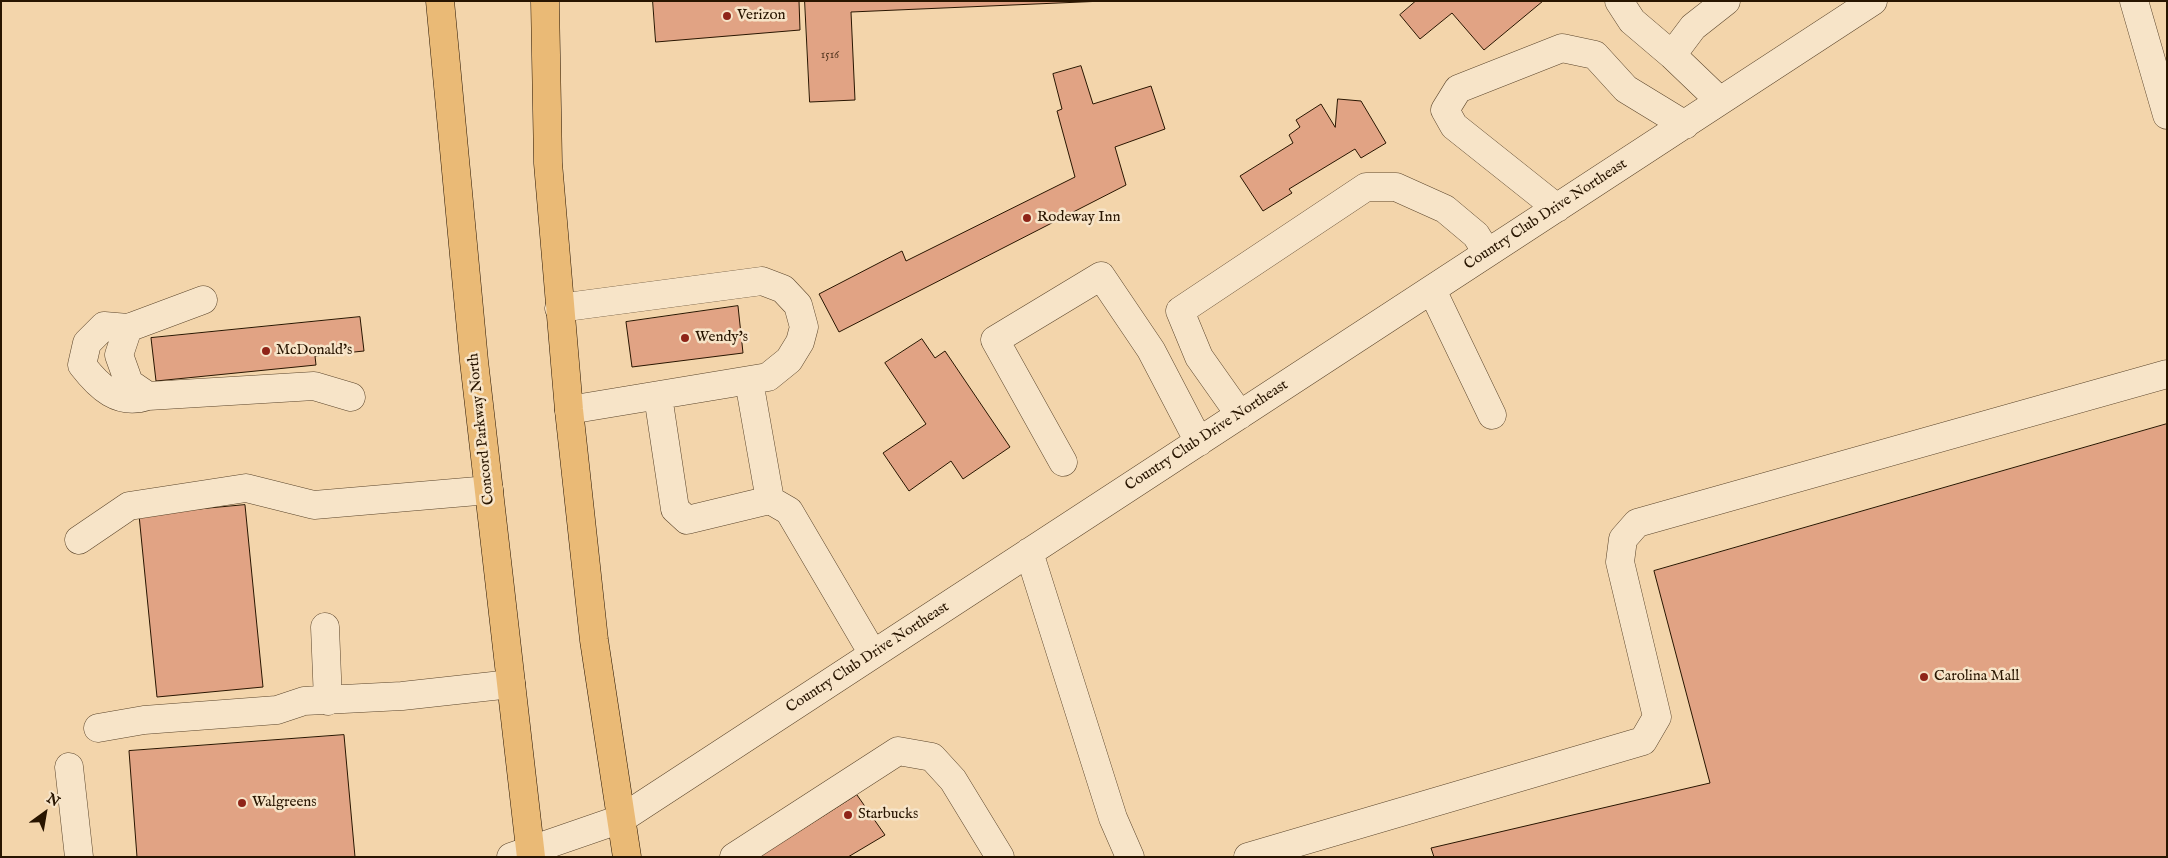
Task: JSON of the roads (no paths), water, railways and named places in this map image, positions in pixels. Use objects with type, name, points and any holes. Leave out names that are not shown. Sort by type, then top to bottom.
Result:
[{"type":"highway","name":"Concord Parkway North","points":[[440,1],[473,351],[511,684],[524,855]]},
{"type":"highway","points":[[545,1],[548,163],[569,410],[594,640],[627,857]]},
{"type":"street","points":[[1619,1],[1632,21],[1672,55],[1720,101]]},
{"type":"street","points":[[1672,55],[1693,27],[1726,1]]},
{"type":"street","name":"Country Club Drive Northeast","points":[[524,855],[621,818],[1874,1]]},
{"type":"street","points":[[2134,1],[2167,115]]},
{"type":"street","points":[[1557,208],[1454,126],[1445,110],[1458,89],[1562,48],[1595,55],[1626,89],[1685,125]]},
{"type":"street","points":[[1240,416],[1199,357],[1180,311],[1366,187],[1396,187],[1445,210],[1476,235],[1487,253]]},
{"type":"street","points":[[1063,462],[995,340],[1101,276],[1151,350],[1199,442]]},
{"type":"street","points":[[560,308],[762,282],[782,289],[798,305],[804,327],[800,342],[789,360],[768,377],[569,410]]},
{"type":"street","points":[[1432,290],[1492,416]]},
{"type":"street","points":[[203,300],[128,328],[104,326],[87,343],[82,365],[95,381],[114,396],[135,400],[148,396],[314,386],[351,397]]},
{"type":"street","points":[[128,328],[120,356],[129,384],[148,396]]},
{"type":"street","points":[[1248,857],[1643,741],[1657,717],[1620,562],[1623,539],[1637,523],[2167,374]]},
{"type":"street","points":[[749,381],[770,500]]},
{"type":"street","points":[[658,396],[675,510],[687,520],[770,500],[789,511],[873,654]]},
{"type":"street","points":[[79,540],[129,506],[246,488],[314,505],[489,490]]},
{"type":"street","points":[[1029,552],[1113,818],[1130,857]]},
{"type":"street","points":[[325,627],[328,700]]},
{"type":"street","points":[[98,728],[144,720],[277,710],[304,702],[402,696],[511,684]]},
{"type":"street","points":[[734,857],[898,751],[932,757],[953,780],[1000,857]]},
{"type":"street","points":[[69,767],[79,857]]},
{"type":"place","name":"Verizon","points":[[727,16]]},
{"type":"place","name":"Rodeway Inn","points":[[1027,218]]},
{"type":"place","name":"Wendy's","points":[[685,338]]},
{"type":"place","name":"McDonald's","points":[[266,351]]},
{"type":"place","name":"Carolina Mall","points":[[1924,677]]},
{"type":"place","name":"Walgreens","points":[[242,803]]},
{"type":"place","name":"Starbucks","points":[[848,815]]}]
